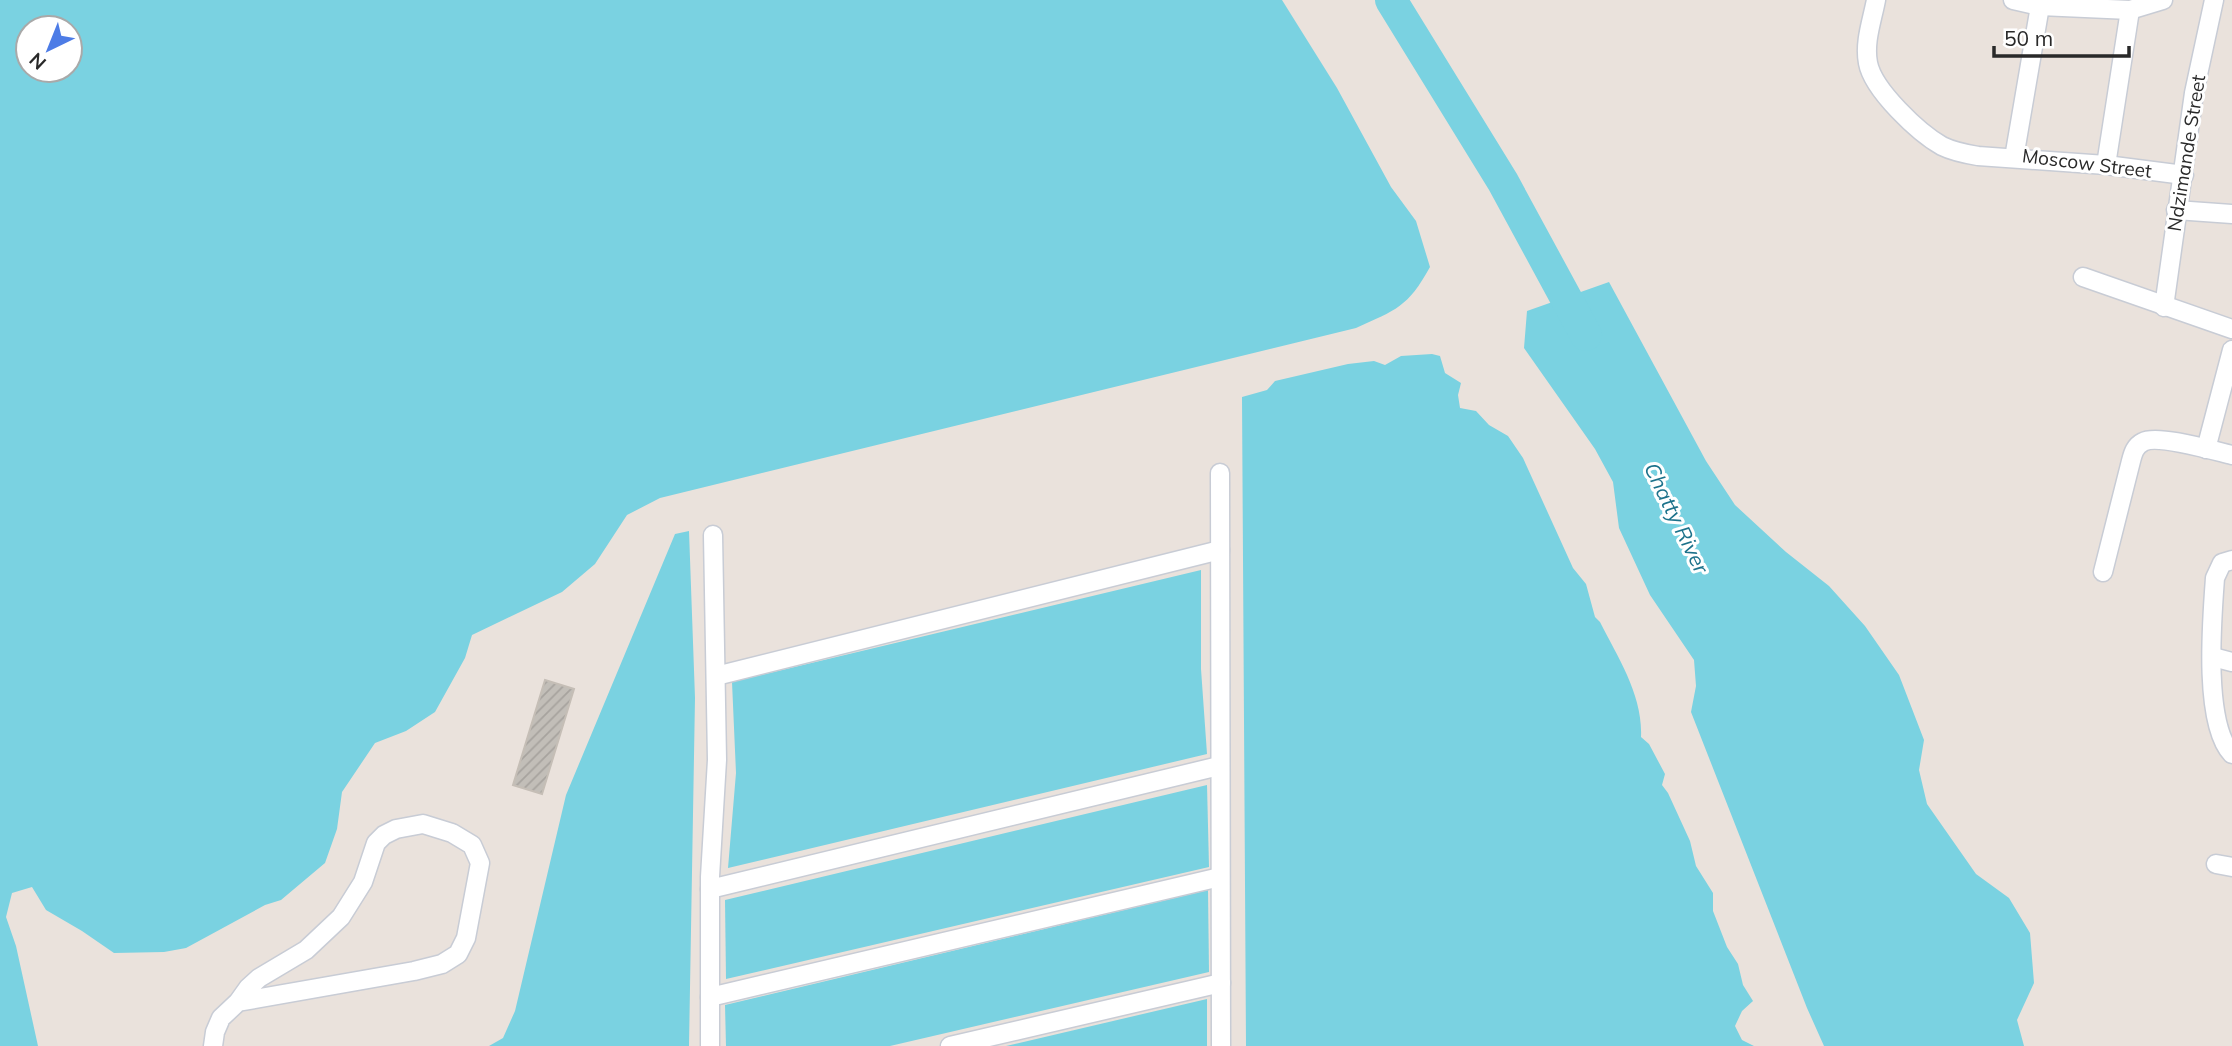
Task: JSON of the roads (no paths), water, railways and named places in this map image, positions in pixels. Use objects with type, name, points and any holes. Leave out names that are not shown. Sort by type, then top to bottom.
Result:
[{"type":"street","points":[[1876,0],[1866,44],[1867,61],[1870,71],[1884,92],[1916,127],[1940,145],[1962,154],[2014,158]]},
{"type":"street","points":[[2013,0],[2040,6],[2130,10],[2163,0]]},
{"type":"street","name":"Ndzimande Street","points":[[2164,307],[2194,93],[2214,0]]},
{"type":"street","name":"Moscow Street","points":[[2040,6],[2014,158],[2106,165],[2184,175]]},
{"type":"street","points":[[2106,165],[2130,10]]},
{"type":"street","points":[[2176,210],[2232,214]]},
{"type":"street","points":[[2083,278],[2232,329]]},
{"type":"street","points":[[2206,449],[2232,350]]},
{"type":"street","points":[[2103,572],[2135,449],[2149,440],[2176,442],[2232,455]]},
{"type":"street","points":[[1220,473],[1222,1046]]},
{"type":"street","points":[[710,1046],[710,889],[718,760],[713,535]]},
{"type":"street","points":[[716,676],[1220,550]]},
{"type":"street","points":[[2232,560],[2222,563],[2215,578],[2211,680],[2214,706],[2223,740],[2232,754]]},
{"type":"street","points":[[2213,657],[2232,662]]},
{"type":"street","points":[[710,889],[1219,766]]},
{"type":"street","points":[[213,1046],[215,1032],[222,1018],[259,978],[306,950],[341,918],[363,882],[376,843],[384,835],[396,829],[423,824],[452,833],[472,845],[480,863],[466,938],[458,954],[442,964],[414,971],[239,1002]]},
{"type":"street","points":[[710,997],[1220,877]]},
{"type":"street","points":[[950,1046],[1221,983]]},
{"type":"water","points":[[0,0],[1282,0],[1337,88],[1391,187],[1416,221],[1430,267],[1415,291],[1400,306],[1356,328],[660,498],[627,515],[595,564],[562,592],[472,635],[465,658],[435,712],[406,731],[375,743],[342,792],[337,829],[325,863],[281,900],[265,905],[186,948],[164,952],[114,953],[46,910],[32,887],[12,893],[6,917],[16,946],[38,1046],[0,1046]]},
{"type":"water","points":[[1609,282],[1706,461],[1735,505],[1786,552],[1829,586],[1865,626],[1899,675],[1924,740],[1919,770],[1927,804],[1976,874],[2009,898],[2030,933],[2034,983],[2017,1020],[2024,1046],[1824,1046],[1691,712],[1696,686],[1694,660],[1650,595],[1619,528],[1613,482],[1595,449],[1524,348],[1527,311]]},
{"type":"water","points":[[1401,356],[1440,356],[1445,373],[1461,383],[1458,395],[1460,408],[1476,411],[1489,425],[1508,436],[1523,458],[1573,568],[1586,584],[1595,617],[1600,622],[1634,692],[1641,721],[1641,737],[1649,744],[1665,774],[1662,785],[1690,841],[1696,866],[1713,893],[1713,911],[1727,947],[1738,964],[1743,985],[1753,1001],[1742,1011],[1735,1026],[1742,1040],[1754,1046],[1246,1046],[1242,397],[1267,390],[1275,381],[1348,364],[1374,361],[1385,365]]},
{"type":"water","points":[[689,531],[695,698],[689,1046],[489,1046],[503,1038],[515,1011],[566,795],[675,534]]},
{"type":"water","points":[[1201,570],[1201,669],[1207,754],[728,868],[736,773],[732,682]]},
{"type":"water","points":[[1207,785],[1209,867],[726,979],[725,900]]},
{"type":"water","points":[[1208,890],[1209,972],[890,1046],[726,1046],[725,1005]]},
{"type":"water","points":[[1207,999],[1207,1046],[1006,1046]]},
{"type":"waterway","name":"Chatty River","points":[[1391,0],[1503,182],[1586,335]]}]
